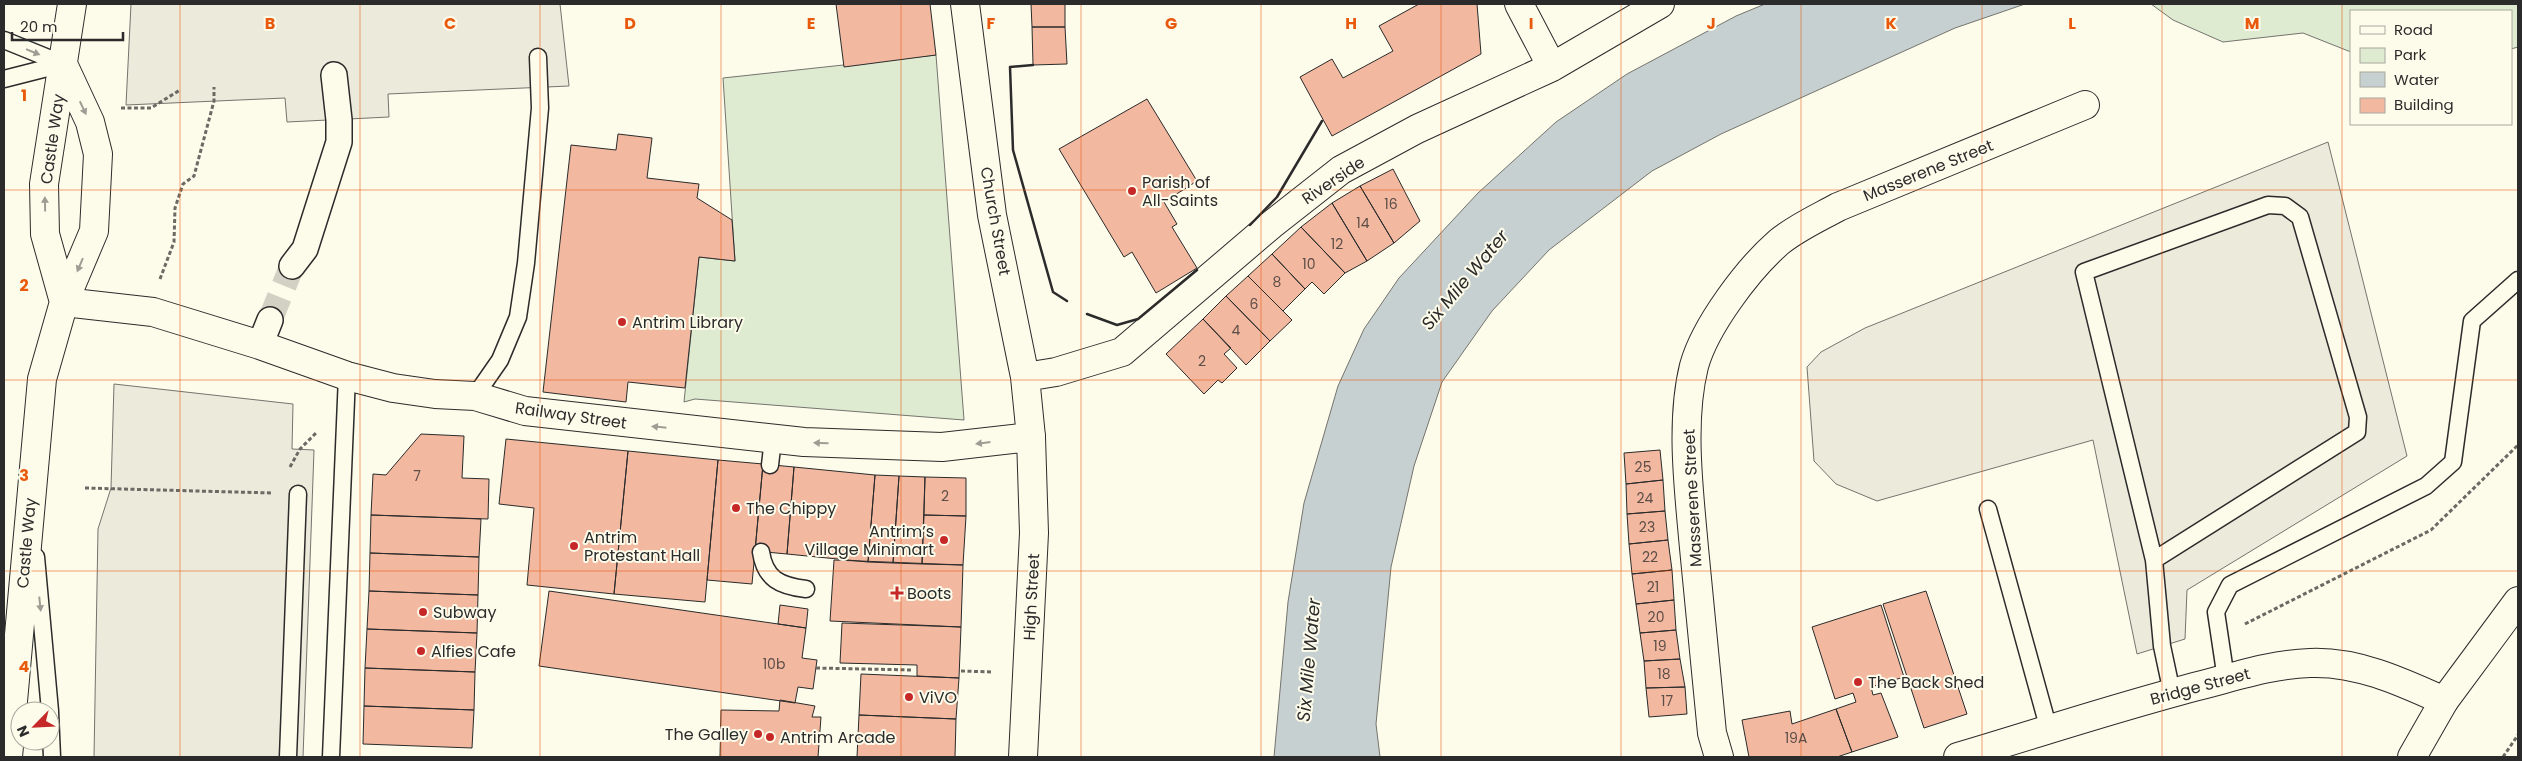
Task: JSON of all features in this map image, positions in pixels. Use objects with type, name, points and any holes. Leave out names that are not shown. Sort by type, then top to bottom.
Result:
[{"type":"main road","name":"Castle Way","points":[[64,302],[45,234],[44,184],[72,4]]},
{"type":"main road","name":"Church Street","points":[[965,4],[992,215],[1025,377],[1031,437]]},
{"type":"main road","points":[[1519,4],[1552,67]]},
{"type":"main road","name":"Riverside","points":[[1025,377],[1056,372],[1122,352],[1271,225],[1341,170],[1418,129],[1552,67],[1660,4]]},
{"type":"main road","name":"Castle Way","points":[[8,757],[42,378],[64,302],[94,231],[98,154],[90,122],[63,64]]},
{"type":"main road","name":"Masserene Street","points":[[1719,757],[1712,733],[1688,488],[1688,424],[1694,366],[1709,329],[1734,293],[1762,260],[1779,242],[1806,224],[1838,207],[2085,105]]},
{"type":"main road","name":"Railway Street","points":[[64,302],[153,312],[260,345],[346,376],[393,388],[435,394],[475,396],[525,411],[772,452],[942,447],[1031,437]]},
{"type":"main road","name":"High Street","points":[[1023,757],[1034,533],[1031,437]]},
{"type":"main road","points":[[2412,757],[2444,701],[2518,601]]},
{"type":"main road","name":"Bridge Street","points":[[1958,757],[2172,693],[2282,666],[2310,663],[2336,665],[2385,675],[2444,701]]},
{"type":"street","points":[[292,266],[305,249],[339,142],[339,120],[334,75]]},
{"type":"street","points":[[260,345],[270,320]]},
{"type":"lane","points":[[4,40],[63,64]]},
{"type":"lane","points":[[475,396],[500,360],[518,317],[526,263],[537,151],[540,108],[538,57]]},
{"type":"lane","points":[[4,79],[63,64]]},
{"type":"lane","points":[[2154,560],[2357,432],[2358,417],[2300,217],[2285,206],[2268,205],[2084,272],[2154,560],[2162,646],[2172,693]]},
{"type":"lane","points":[[2226,679],[2216,612],[2230,585],[2426,486],[2454,462],[2472,321],[2518,280]]},
{"type":"lane","points":[[331,757],[346,376]]},
{"type":"lane","points":[[288,757],[298,494]]},
{"type":"lane","points":[[30,503],[49,701]]},
{"type":"lane","points":[[1988,509],[2049,730]]},
{"type":"lane","points":[[761,552],[762,562],[773,578],[789,587],[806,589]]},
{"type":"path","points":[[158,287],[174,242],[175,208],[183,184],[194,176],[214,101],[214,87]]},
{"type":"path","points":[[112,108],[151,108],[180,90]]},
{"type":"path","points":[[2220,637],[2431,530],[2518,445]]},
{"type":"path","points":[[85,488],[298,494]]},
{"type":"path","points":[[816,668],[913,670]]},
{"type":"path","points":[[2503,757],[2518,735]]},
{"type":"green space","points":[[2151,4],[2518,4],[2518,47],[2512,49],[2512,10],[2350,10],[2350,52],[2303,33],[2223,42],[2173,20]]},
{"type":"green space","points":[[936,55],[964,420],[695,399],[684,402],[699,257],[735,261],[723,78]]},
{"type":"shaded area","points":[[131,4],[560,4],[569,86],[388,94],[389,117],[287,122],[285,98],[126,105]]},
{"type":"shaded area","points":[[2328,142],[2407,456],[2187,590],[2185,639],[2137,654],[2093,440],[1877,501],[1836,484],[1814,461],[1807,367],[1821,352],[1865,328]]},
{"type":"shaded area","points":[[114,384],[293,404],[292,449],[314,450],[303,757],[94,757],[98,529],[111,488]]},
{"type":"water","name":"Six Mile Water","points":[[1765,4],[2025,4],[1955,28],[1721,134],[1652,171],[1549,250],[1492,311],[1442,382],[1414,466],[1391,567],[1376,724],[1380,757],[1274,757],[1288,602],[1304,503],[1338,386],[1364,329],[1399,278],[1478,193],[1556,122],[1627,74],[1736,16]]},
{"type":"building","points":[[836,4],[930,4],[936,55],[844,67]]},
{"type":"building","points":[[1031,4],[1065,4],[1065,27],[1032,27]]},
{"type":"building","points":[[1419,4],[1477,4],[1481,54],[1332,136],[1300,77],[1332,59],[1343,78],[1393,51],[1379,26]]},
{"type":"building","points":[[1032,27],[1065,27],[1067,64],[1033,65]]},
{"type":"building","name":"Parish of All-Saints","points":[[1147,99],[1197,181],[1164,202],[1177,224],[1172,227],[1197,268],[1156,293],[1132,252],[1124,257],[1059,149]]},
{"type":"building","name":"Antrim Library","points":[[618,134],[652,138],[647,178],[699,184],[697,198],[732,220],[735,261],[699,257],[685,388],[628,382],[626,402],[543,392],[571,145],[616,150]]},
{"type":"building","points":[[1393,169],[1420,221],[1394,243],[1360,186]]},
{"type":"building","points":[[1360,186],[1394,243],[1367,261],[1332,203]]},
{"type":"building","points":[[1332,203],[1367,261],[1345,273],[1301,227]]},
{"type":"building","points":[[1301,227],[1345,273],[1324,294],[1312,282],[1305,289],[1272,254]]},
{"type":"building","points":[[1272,254],[1305,289],[1283,311],[1248,276]]},
{"type":"building","points":[[1248,276],[1292,320],[1270,341],[1226,296]]},
{"type":"building","points":[[1226,296],[1270,341],[1246,365],[1203,319]]},
{"type":"building","points":[[1203,319],[1231,348],[1224,354],[1237,368],[1222,383],[1218,380],[1204,394],[1166,354]]},
{"type":"building","points":[[421,434],[464,436],[462,478],[489,479],[488,519],[371,515],[373,474],[386,475]]},
{"type":"building","name":"Antrim Protestant Hall","points":[[506,439],[628,451],[614,594],[527,585],[534,508],[499,504]]},
{"type":"building","points":[[1660,450],[1663,480],[1626,484],[1624,453]]},
{"type":"building","points":[[628,451],[718,460],[705,602],[614,594]]},
{"type":"building","name":"The Chippy","points":[[718,460],[763,464],[752,584],[707,580]]},
{"type":"building","points":[[763,464],[794,467],[787,554],[755,551]]},
{"type":"building","points":[[794,467],[875,475],[868,562],[787,554]]},
{"type":"building","points":[[875,475],[899,476],[893,563],[868,562]]},
{"type":"building","points":[[899,476],[925,477],[922,564],[893,563]]},
{"type":"building","points":[[925,477],[966,478],[966,516],[924,515]]},
{"type":"building","points":[[1663,480],[1665,511],[1627,514],[1626,484]]},
{"type":"building","points":[[1665,511],[1668,540],[1629,544],[1627,514]]},
{"type":"building","points":[[371,515],[481,519],[479,557],[370,553]]},
{"type":"building","name":"Antrim’s Village Minimart","points":[[924,515],[966,516],[963,565],[922,564]]},
{"type":"building","points":[[1668,540],[1672,570],[1632,574],[1629,544]]},
{"type":"building","points":[[370,553],[479,557],[478,595],[369,591]]},
{"type":"building","name":"Boots","points":[[834,560],[963,565],[961,627],[830,621]]},
{"type":"building","points":[[1672,570],[1674,600],[1636,604],[1632,574]]},
{"type":"building","name":"Subway","points":[[369,591],[478,595],[477,633],[367,629]]},
{"type":"building","points":[[549,591],[806,628],[802,658],[817,660],[813,689],[798,687],[795,703],[539,666]]},
{"type":"building","points":[[1926,591],[1967,714],[1924,728],[1883,604]]},
{"type":"building","points":[[1674,600],[1676,630],[1640,633],[1636,604]]},
{"type":"building","points":[[780,605],[808,609],[806,628],[778,624]]},
{"type":"building","name":"The Back Shed","points":[[1881,605],[1904,677],[1871,687],[1873,695],[1881,693],[1898,737],[1852,752],[1836,709],[1856,702],[1853,693],[1835,699],[1812,627]]},
{"type":"building","points":[[842,623],[961,627],[959,678],[917,676],[917,665],[840,663]]},
{"type":"building","name":"Alfies Cafe","points":[[367,629],[477,633],[475,672],[365,668]]},
{"type":"building","points":[[1676,630],[1680,659],[1644,661],[1640,633]]},
{"type":"building","points":[[1680,659],[1685,687],[1646,688],[1644,661]]},
{"type":"building","points":[[365,668],[475,672],[474,710],[364,706]]},
{"type":"building","name":"ViVO","points":[[861,674],[959,678],[956,719],[859,715]]},
{"type":"building","points":[[1685,687],[1687,714],[1649,717],[1646,688]]},
{"type":"building","name":"Antrim Arcade","points":[[780,700],[815,706],[812,717],[821,717],[818,757],[720,757],[721,710],[779,711]]},
{"type":"building","points":[[364,706],[474,710],[472,748],[363,744]]},
{"type":"building","points":[[1836,709],[1852,752],[1837,757],[1749,757],[1742,720],[1790,711],[1792,724]]},
{"type":"building","points":[[859,715],[956,719],[955,757],[857,757]]},
{"type":"tunnel","points":[[270,320],[292,266]]},
{"type":"wall","points":[[1033,65],[1010,67],[1013,150],[1053,292],[1067,301]]},
{"type":"wall","points":[[1250,225],[1277,197],[1322,121]]},
{"type":"wall","points":[[1087,314],[1117,325],[1138,319],[1197,270]]},
{"type":"place","name":"Parish of All-Saints","points":[[1132,191]]},
{"type":"place","name":"Antrim Library","points":[[622,322]]},
{"type":"place","name":"The Chippy","points":[[736,508]]},
{"type":"place","name":"Antrim’s Village Minimart","points":[[944,540]]},
{"type":"place","name":"Antrim Protestant Hall","points":[[574,546]]},
{"type":"place","name":"Boots","points":[[897,593]]},
{"type":"place","name":"Subway","points":[[423,612]]},
{"type":"place","name":"Alfies Cafe","points":[[421,651]]},
{"type":"place","name":"The Back Shed","points":[[1858,682]]},
{"type":"place","name":"ViVO","points":[[909,697]]},
{"type":"place","name":"The Galley","points":[[758,734]]},
{"type":"place","name":"Antrim Arcade","points":[[770,737]]}]
